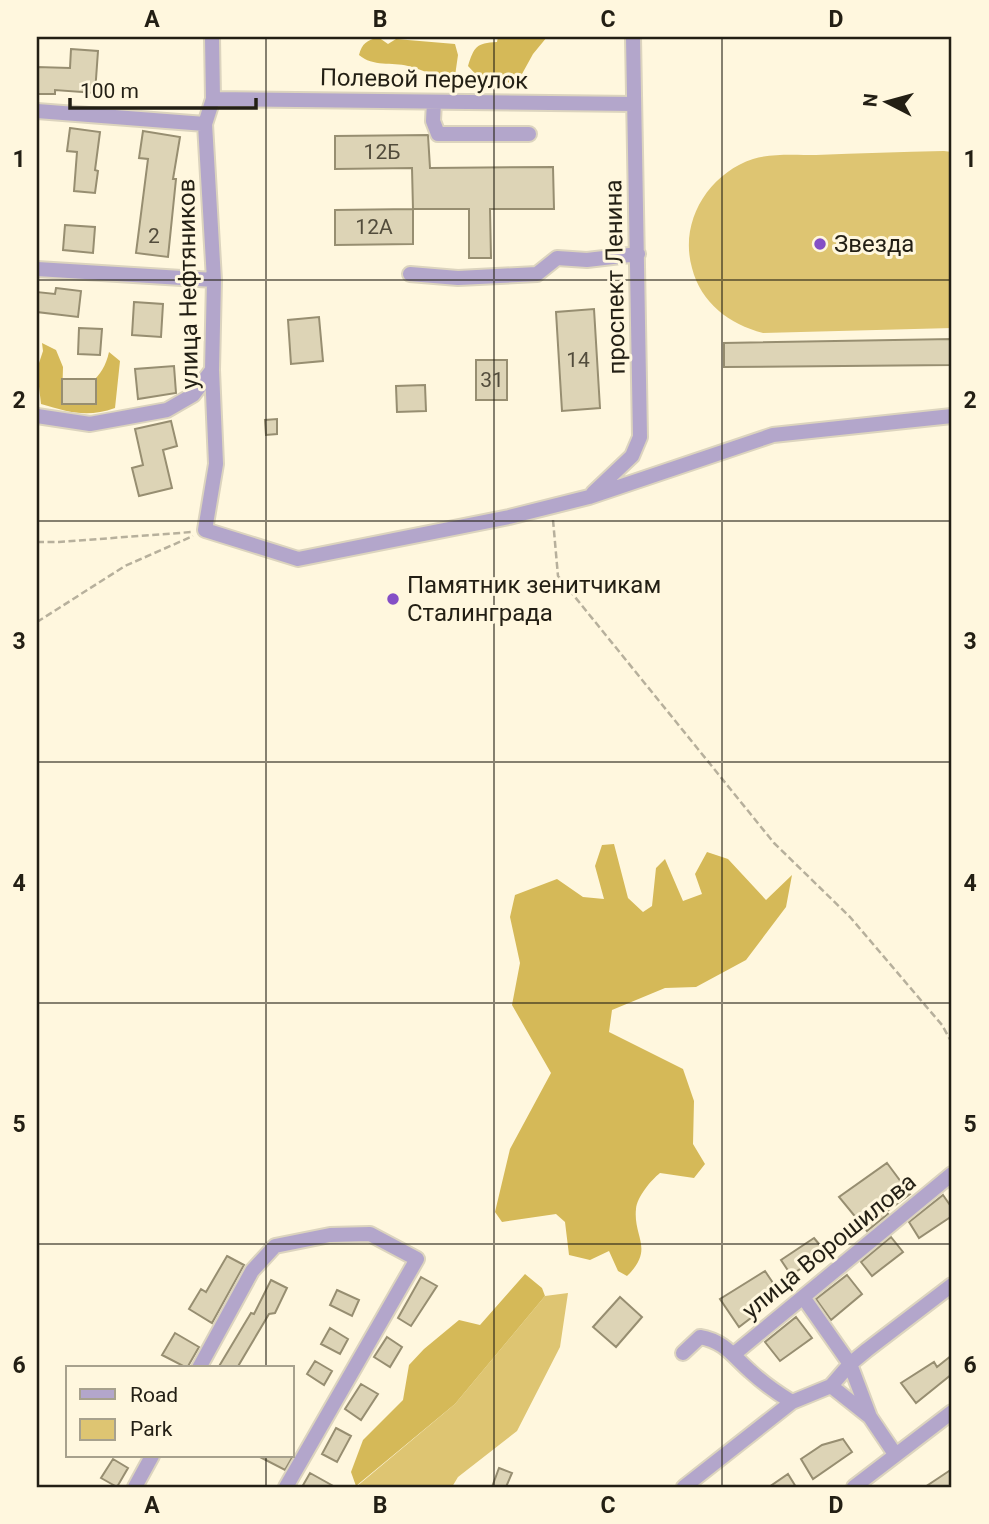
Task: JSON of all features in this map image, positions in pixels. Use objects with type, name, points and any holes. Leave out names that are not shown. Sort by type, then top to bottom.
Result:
[{"type":"street","name":"улица Нефтяников","points":[[205,530],[216,464],[212,370],[214,280],[205,124],[213,99],[212,37]]},
{"type":"street","name":"проспект Ленина","points":[[590,497],[632,456],[640,437],[633,37]]},
{"type":"street","name":"Полевой переулок","points":[[213,99],[634,104]]},
{"type":"street","points":[[434,102],[433,121],[438,134],[528,134]]},
{"type":"street","points":[[37,111],[205,124]]},
{"type":"street","points":[[410,274],[458,278],[537,274],[557,258],[587,260],[638,254]]},
{"type":"street","points":[[37,269],[214,280]]},
{"type":"street","points":[[37,416],[90,424],[167,410],[193,395],[212,370]]},
{"type":"street","points":[[205,530],[298,559],[509,517],[590,497],[773,435],[952,415]]},
{"type":"street","name":"улица Ворошилова","points":[[734,1354],[952,1174]]},
{"type":"street","points":[[200,1366],[252,1271],[275,1246],[330,1235],[370,1234],[417,1259],[286,1487]]},
{"type":"street","points":[[684,1487],[792,1402],[831,1386],[850,1364],[952,1285]]},
{"type":"street","points":[[803,1297],[850,1364],[870,1417],[895,1454]]},
{"type":"street","points":[[682,1353],[700,1337],[715,1339],[771,1389],[792,1402]]},
{"type":"street","points":[[831,1386],[870,1417]]},
{"type":"street","points":[[854,1487],[952,1412]]},
{"type":"street","points":[[135,1487],[151,1458]]},
{"type":"path","points":[[552,506],[558,576],[774,843],[850,917],[942,1025],[952,1043]]},
{"type":"path","points":[[37,542],[205,530]]},
{"type":"path","points":[[37,622],[125,566],[205,530]]},
{"type":"green space","name":"Звезда","points":[[952,152],[952,328],[763,333],[728,318],[709,302],[702,292],[692,268],[689,251],[694,217],[710,188],[737,166],[753,159],[776,155]]},
{"type":"green space","points":[[568,1293],[560,1347],[517,1431],[458,1477],[452,1487],[356,1487],[455,1404],[545,1296]]},
{"type":"shaded area","points":[[378,37],[388,44],[396,39],[455,44],[458,55],[455,76],[446,81],[413,67],[376,63],[359,55],[365,43]]},
{"type":"shaded area","points":[[498,37],[547,37],[533,54],[517,83],[482,81],[468,66],[477,47],[497,42]]},
{"type":"shaded area","points":[[42,343],[56,350],[63,367],[62,404],[98,376],[109,352],[120,361],[115,408],[86,413],[41,404],[37,369],[43,351]]},
{"type":"shaded area","points":[[614,844],[628,898],[643,912],[652,906],[656,868],[665,859],[683,901],[702,894],[695,874],[707,852],[728,859],[766,900],[792,875],[786,907],[746,960],[696,987],[665,988],[612,1010],[609,1032],[683,1069],[694,1101],[693,1144],[705,1164],[694,1178],[660,1173],[645,1189],[636,1209],[641,1243],[640,1258],[627,1276],[618,1271],[609,1251],[590,1260],[569,1255],[565,1222],[556,1214],[502,1222],[495,1212],[510,1149],[551,1073],[512,1005],[520,963],[510,917],[515,895],[557,879],[583,897],[604,899],[595,866],[602,845]]},
{"type":"shaded area","points":[[525,1274],[542,1288],[545,1296],[455,1404],[356,1486],[351,1472],[363,1440],[403,1400],[409,1365],[459,1320],[480,1325]]},
{"type":"building","points":[[71,49],[98,51],[95,93],[55,90],[55,94],[37,94],[37,67],[70,68]]},
{"type":"building","points":[[70,128],[100,132],[95,193],[74,191],[77,152],[67,151]]},
{"type":"building","points":[[143,131],[180,137],[173,179],[176,179],[168,257],[136,253],[148,159],[139,158]]},
{"type":"building","points":[[428,135],[430,168],[553,167],[554,209],[490,209],[491,258],[469,258],[469,209],[413,209],[412,168],[335,169],[335,136]]},
{"type":"building","points":[[413,209],[413,244],[335,245],[335,210]]},
{"type":"building","points":[[65,225],[95,227],[93,253],[63,250]]},
{"type":"building","points":[[56,288],[81,291],[78,317],[37,312],[37,292],[55,294]]},
{"type":"building","points":[[134,302],[163,304],[161,337],[132,335]]},
{"type":"building","points":[[594,309],[600,408],[562,411],[556,312]]},
{"type":"building","points":[[319,317],[323,361],[291,364],[288,320]]},
{"type":"building","points":[[79,328],[102,329],[100,355],[78,354]]},
{"type":"building","points":[[952,339],[952,365],[724,367],[724,343]]},
{"type":"building","points":[[476,360],[507,360],[507,400],[476,400]]},
{"type":"building","points":[[174,366],[176,393],[138,399],[135,369]]},
{"type":"building","points":[[62,379],[96,379],[96,404],[62,404]]},
{"type":"building","points":[[425,385],[426,411],[397,412],[396,386]]},
{"type":"building","points":[[277,419],[277,434],[266,435],[265,420]]},
{"type":"building","points":[[171,421],[177,446],[163,450],[172,488],[139,496],[132,468],[143,465],[135,429]]},
{"type":"building","points":[[887,1163],[910,1194],[867,1231],[839,1197]]},
{"type":"building","points":[[943,1195],[952,1208],[952,1216],[919,1238],[909,1222]]},
{"type":"building","points":[[891,1237],[903,1252],[872,1276],[861,1262]]},
{"type":"building","points":[[814,1238],[829,1256],[811,1262],[791,1275],[781,1260]]},
{"type":"building","points":[[227,1256],[244,1265],[212,1323],[189,1309],[201,1289],[206,1292]]},
{"type":"building","points":[[765,1271],[781,1295],[739,1327],[720,1299]]},
{"type":"building","points":[[847,1275],[862,1294],[831,1320],[816,1299]]},
{"type":"building","points":[[421,1277],[437,1286],[411,1326],[398,1318]]},
{"type":"building","points":[[271,1280],[287,1288],[275,1313],[269,1314],[238,1366],[219,1366],[251,1313],[254,1314]]},
{"type":"building","points":[[337,1290],[359,1300],[352,1316],[330,1305]]},
{"type":"building","points":[[620,1297],[642,1317],[616,1347],[593,1327]]},
{"type":"building","points":[[796,1317],[812,1338],[780,1361],[765,1342]]},
{"type":"building","points":[[330,1328],[348,1339],[340,1354],[321,1344]]},
{"type":"building","points":[[175,1333],[199,1347],[188,1366],[162,1355]]},
{"type":"building","points":[[387,1337],[402,1347],[390,1367],[374,1357]]},
{"type":"building","points":[[952,1355],[952,1374],[916,1403],[901,1383],[934,1362],[937,1367]]},
{"type":"building","points":[[315,1361],[332,1371],[324,1385],[307,1374]]},
{"type":"building","points":[[361,1384],[378,1394],[361,1420],[345,1409]]},
{"type":"building","points":[[336,1428],[351,1436],[337,1462],[322,1454]]},
{"type":"building","points":[[843,1439],[852,1452],[813,1479],[801,1459],[822,1445]]},
{"type":"building","points":[[262,1458],[292,1458],[285,1470]]},
{"type":"building","points":[[113,1459],[128,1468],[117,1487],[101,1478]]},
{"type":"building","points":[[499,1468],[512,1473],[506,1487],[492,1487]]},
{"type":"building","points":[[952,1469],[952,1487],[925,1487]]},
{"type":"building","points":[[310,1473],[335,1487],[302,1487]]},
{"type":"building","points":[[788,1474],[796,1487],[769,1487]]},
{"type":"place","name":"Звезда","points":[[820,244]]},
{"type":"place","name":"Памятник зенитчикам Сталинграда","points":[[393,599]]}]
